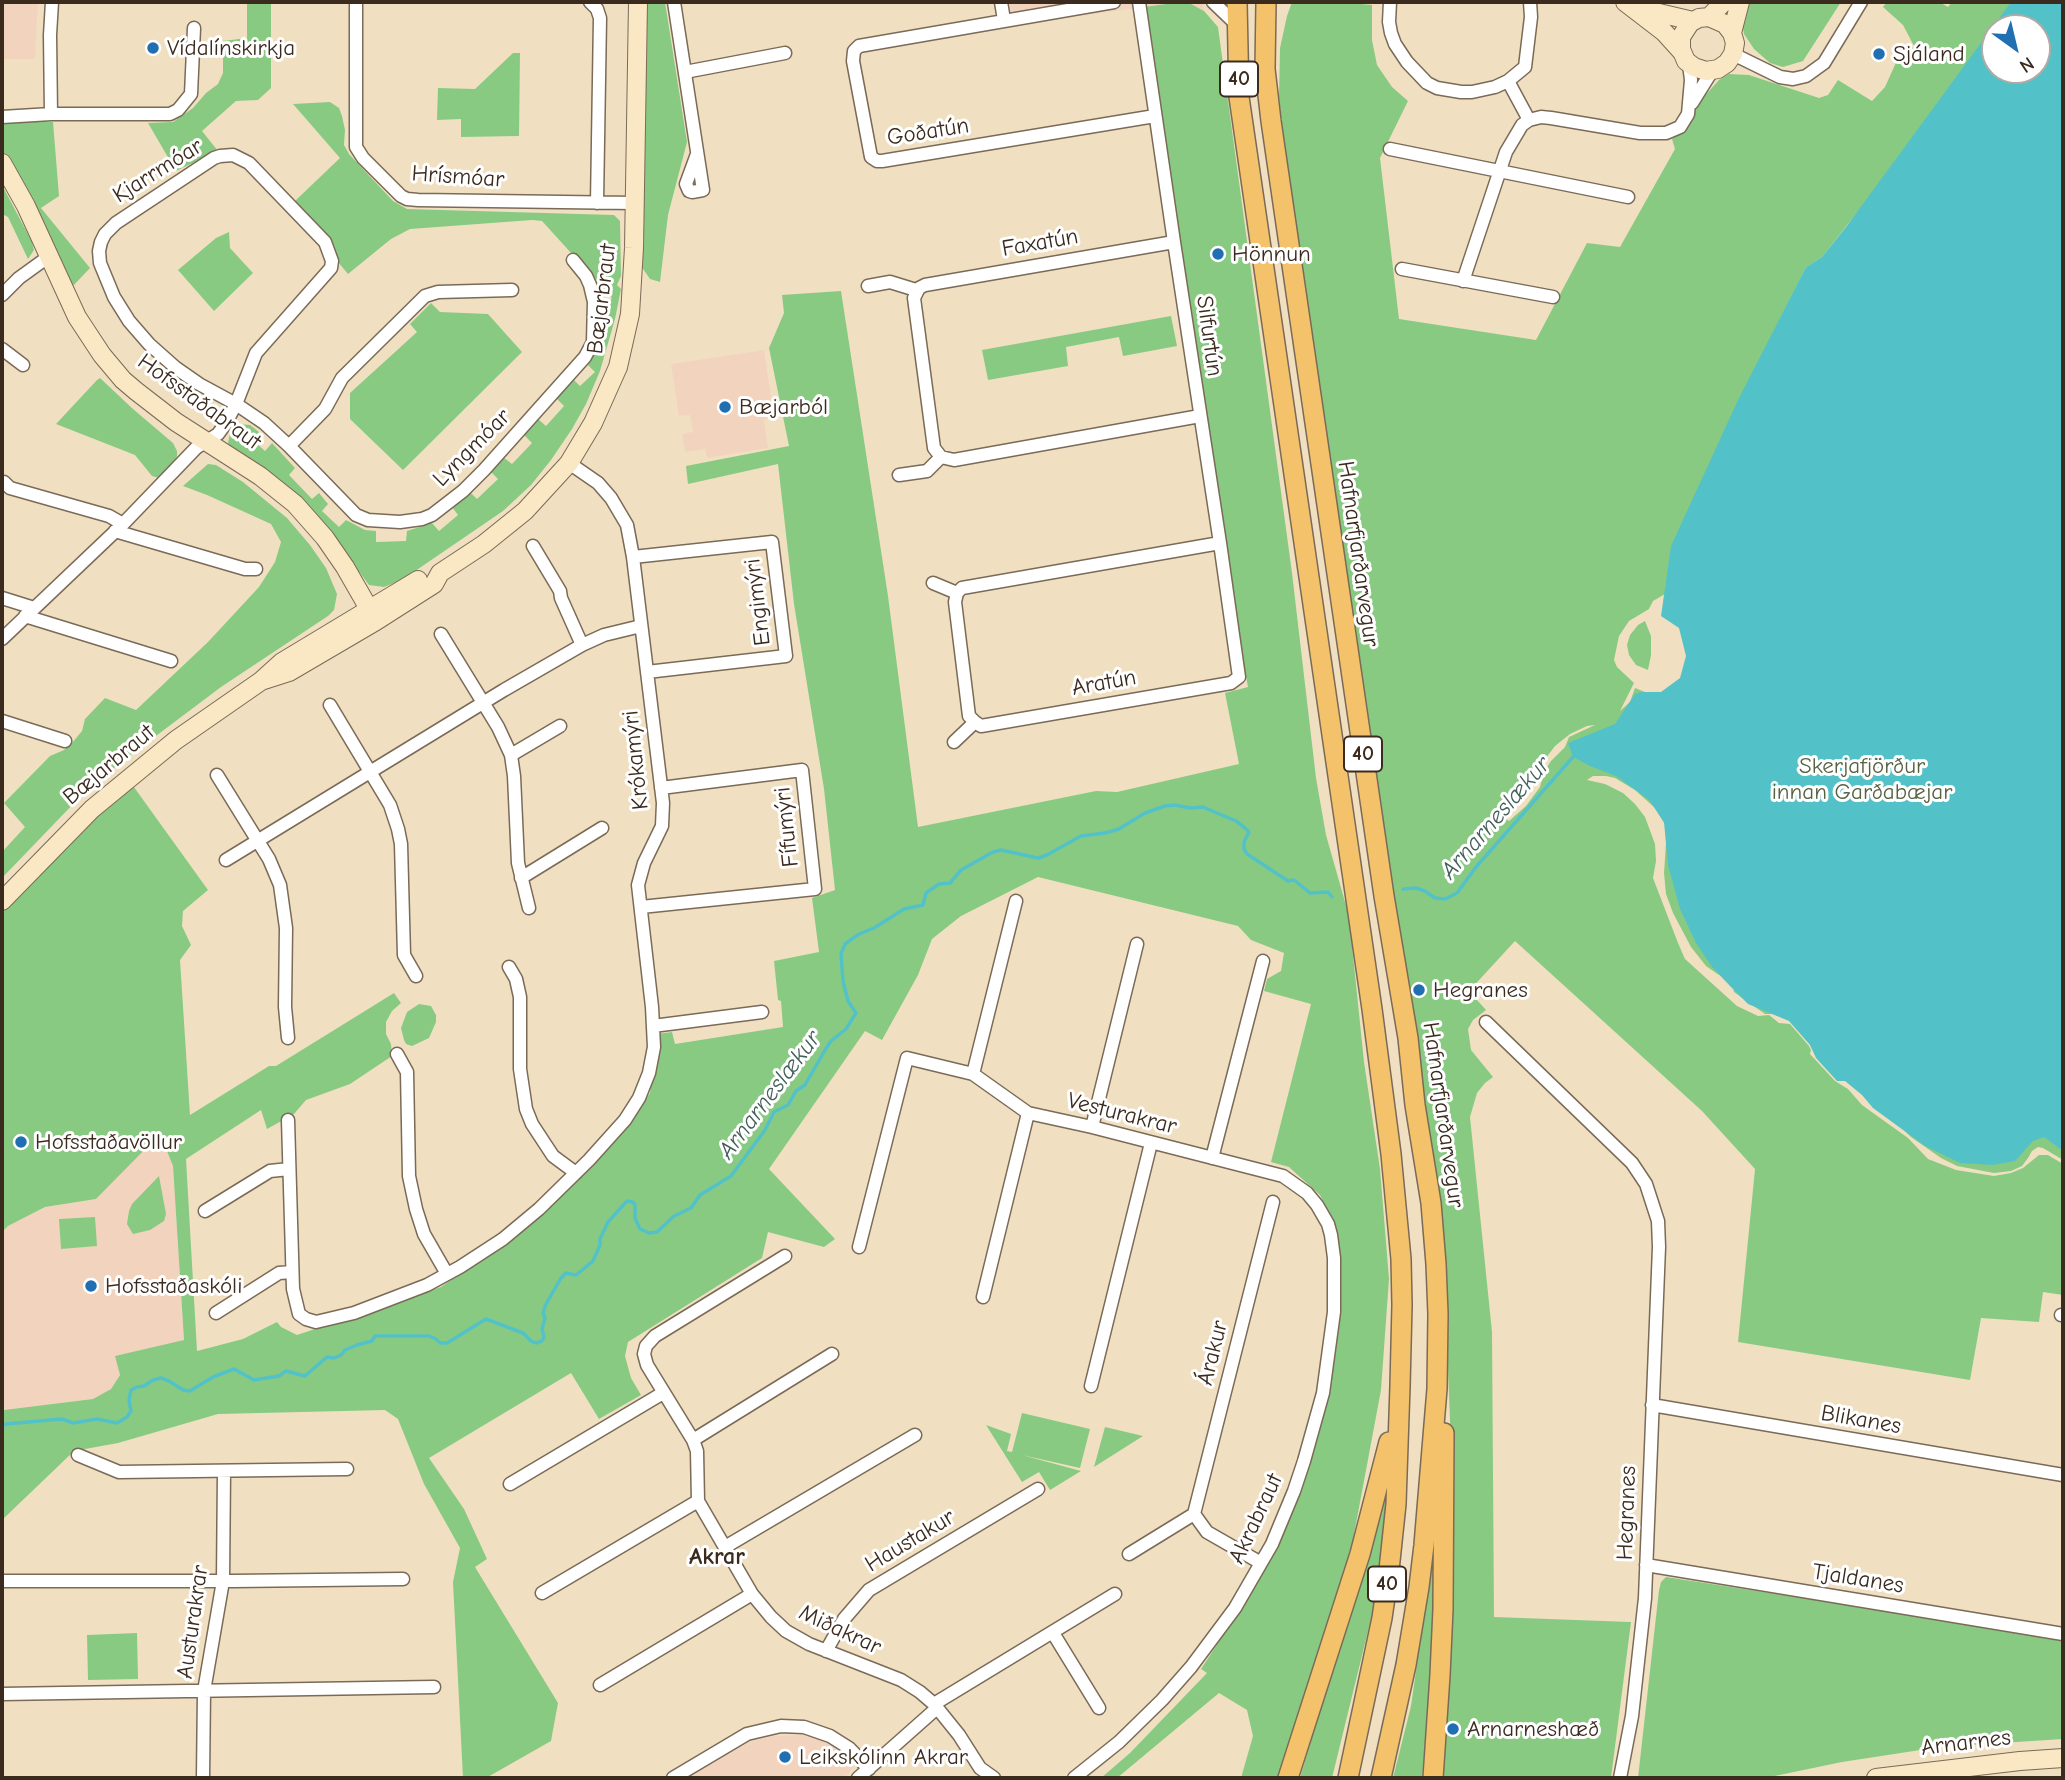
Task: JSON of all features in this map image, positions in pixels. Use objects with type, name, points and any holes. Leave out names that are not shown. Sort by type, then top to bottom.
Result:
[{"type":"main road","name":"40","points":[[1237,2],[1240,97],[1252,189],[1369,983],[1390,1142],[1401,1259],[1396,1504],[1380,1631],[1348,1778]]},
{"type":"main road","name":"Hafnarfjarðarvegur","points":[[1266,2],[1265,69],[1271,121],[1431,1203],[1438,1314],[1437,1389],[1419,1587],[1406,1665],[1381,1778]]},
{"type":"main road","points":[[1288,1778],[1360,1554],[1384,1466],[1400,1387]]},
{"type":"main road","points":[[1433,1778],[1444,1555],[1444,1433],[1437,1389]]},
{"type":"street","points":[[51,114],[52,2]]},
{"type":"street","name":"Hrísmóar","points":[[356,2],[356,147],[363,159],[401,196],[412,200],[634,203]]},
{"type":"street","points":[[590,2],[597,9],[600,18],[597,203]]},
{"type":"street","name":"Bæjarbraut","points":[[2,901],[107,795],[176,740],[261,681],[282,662],[373,615],[427,574],[440,573],[484,544],[516,519],[569,463],[603,403],[624,346],[633,277],[638,2]]},
{"type":"street","points":[[674,2],[697,154]]},
{"type":"street","points":[[1001,2],[1004,20]]},
{"type":"street","name":"Goðatún","points":[[1114,2],[862,44],[856,48],[853,61],[872,158],[882,161],[1156,116]]},
{"type":"street","name":"Silfurtún","points":[[1139,2],[1239,677]]},
{"type":"street","points":[[1213,2],[1237,25]]},
{"type":"street","points":[[1390,2],[1389,22],[1395,44],[1414,71],[1427,83],[1448,91],[1472,92],[1508,81],[1525,67],[1531,17],[1530,2]]},
{"type":"street","points":[[1463,281],[1500,171],[1513,137],[1521,125],[1541,117],[1640,133],[1674,131],[1686,120],[1690,106],[1691,80],[1681,37],[1687,26],[1724,2]]},
{"type":"street","points":[[1732,33],[1740,2]]},
{"type":"street","points":[[1733,54],[1780,77],[1793,79],[1806,76],[1824,63],[1861,2]]},
{"type":"street","points":[[1629,4],[1701,19],[1721,20],[1732,33],[1735,43],[1733,54],[1727,63],[1712,71],[1690,106]]},
{"type":"street","points":[[1629,4],[1664,32],[1700,70],[1712,71]]},
{"type":"street","points":[[2,117],[51,114],[170,114],[178,110],[191,94],[194,28]]},
{"type":"street","points":[[685,72],[785,53]]},
{"type":"street","points":[[1508,81],[1529,120]]},
{"type":"street","points":[[1390,149],[1628,197]]},
{"type":"street","name":"Kjarrmóar","points":[[2,639],[196,449],[218,434],[236,404],[257,353],[331,268],[332,261],[325,242],[249,163],[227,155],[214,158],[116,223],[101,242],[99,258],[114,298],[149,344],[176,368],[236,404]]},
{"type":"street","name":"Hofsstaðabraut","points":[[2,163],[27,209],[77,317],[102,355],[136,391],[176,422],[260,476],[295,504],[325,538],[373,615]]},
{"type":"street","name":"Faxatún","points":[[868,286],[890,282],[916,290],[925,285],[1174,242]]},
{"type":"street","points":[[3,293],[48,257]]},
{"type":"street","name":"Lyngmóar","points":[[236,404],[264,423],[289,446],[356,515],[368,520],[400,522],[432,515],[463,491],[484,470],[591,348],[594,334],[593,293],[586,276],[573,260]]},
{"type":"street","points":[[1402,269],[1553,297]]},
{"type":"street","points":[[289,446],[325,409],[342,378],[429,293],[512,290]]},
{"type":"street","points":[[916,290],[914,298],[934,448],[941,457],[954,460],[1200,416]]},
{"type":"street","points":[[2,349],[23,365]]},
{"type":"street","points":[[898,475],[927,471],[941,457]]},
{"type":"street","name":"Krókamýri","points":[[288,1120],[293,1289],[299,1314],[316,1322],[354,1313],[427,1285],[482,1253],[522,1225],[576,1173],[625,1120],[639,1098],[654,1047],[638,885],[644,863],[660,834],[663,820],[661,788],[627,525],[611,498],[598,483],[569,463]]},
{"type":"street","points":[[4,482],[10,488],[109,516],[119,527],[245,569],[256,569]]},
{"type":"street","name":"Engimýri","points":[[633,557],[772,542],[786,656],[647,672]]},
{"type":"street","points":[[954,741],[975,722],[969,716],[955,602],[957,593],[966,586],[1220,543]]},
{"type":"street","points":[[533,546],[561,593],[582,645]]},
{"type":"street","points":[[933,583],[957,593]]},
{"type":"street","points":[[2,598],[30,612],[171,662]]},
{"type":"street","points":[[226,860],[483,702],[582,645],[604,635],[641,626]]},
{"type":"street","points":[[442,634],[498,727],[511,755],[518,863],[529,908]]},
{"type":"street","name":"Aratún","points":[[975,722],[981,726],[1231,683],[1239,677]]},
{"type":"street","points":[[330,705],[390,805],[398,829],[401,844],[404,955],[416,976]]},
{"type":"street","points":[[2,722],[65,741]]},
{"type":"street","points":[[511,755],[560,726]]},
{"type":"street","name":"Fífumýri","points":[[641,907],[815,889],[802,770],[661,788]]},
{"type":"street","points":[[217,775],[269,859],[280,886],[286,928],[285,1007],[288,1038]]},
{"type":"street","points":[[522,878],[602,828]]},
{"type":"street","points":[[973,1074],[1016,901]]},
{"type":"street","points":[[1092,1127],[1137,944]]},
{"type":"street","points":[[1212,1158],[1263,961]]},
{"type":"street","points":[[509,967],[516,979],[520,996],[519,1058],[526,1109],[532,1124],[553,1156],[576,1173]]},
{"type":"street","points":[[653,1026],[762,1012]]},
{"type":"street","name":"Hegranes","points":[[1486,1022],[1624,1155],[1639,1173],[1651,1196],[1658,1221],[1660,1233],[1646,1565],[1640,1651],[1632,1716],[1620,1778]]},
{"type":"street","points":[[397,1054],[407,1072],[409,1176],[416,1209],[424,1234],[447,1274]]},
{"type":"street","name":"Vesturakrar","points":[[859,1247],[907,1058],[973,1074],[1028,1113],[1283,1176],[1307,1193],[1323,1214]]},
{"type":"street","points":[[983,1297],[1028,1113]]},
{"type":"street","points":[[1091,1386],[1151,1143]]},
{"type":"street","points":[[205,1210],[270,1171],[289,1169]]},
{"type":"street","name":"Árakur","points":[[1194,1514],[1273,1202]]},
{"type":"street","name":"Akrabraut","points":[[1074,1778],[1119,1742],[1191,1667],[1236,1608],[1272,1544],[1294,1491],[1323,1393],[1334,1312],[1334,1258],[1331,1235],[1323,1214]]},
{"type":"street","name":"Miðakrar","points":[[785,1256],[651,1338],[646,1346],[644,1359],[693,1440],[698,1501],[752,1594],[786,1631],[826,1651],[901,1679],[936,1706],[959,1735],[981,1773],[994,1778]]},
{"type":"street","points":[[216,1313],[279,1273],[292,1272]]},
{"type":"street","points":[[693,1440],[832,1354]]},
{"type":"street","points":[[510,1484],[663,1393]]},
{"type":"street","name":"Blikanes","points":[[1652,1405],[2063,1475]]},
{"type":"street","points":[[725,1547],[915,1435]]},
{"type":"street","points":[[78,1455],[119,1472],[347,1469]]},
{"type":"street","name":"Austurakrar","points":[[203,1778],[204,1691],[223,1581],[224,1471]]},
{"type":"street","name":"Haustakur","points":[[826,1651],[844,1619],[869,1590],[1038,1489]]},
{"type":"street","points":[[542,1593],[698,1501]]},
{"type":"street","points":[[1129,1555],[1194,1514],[1207,1532],[1261,1563]]},
{"type":"street","name":"Tjaldanes","points":[[1646,1565],[2063,1633]]},
{"type":"street","points":[[2,1581],[403,1579]]},
{"type":"street","points":[[600,1685],[752,1594]]},
{"type":"street","points":[[858,1778],[936,1706],[1115,1594]]},
{"type":"street","points":[[1053,1633],[1099,1708]]},
{"type":"street","points":[[2,1695],[434,1688]]},
{"type":"street","points":[[673,1778],[747,1734],[781,1726],[804,1727],[830,1736],[849,1748],[869,1769]]},
{"type":"street","name":"Arnarnes","points":[[1876,1778],[2063,1758]]},
{"type":"shaded area","points":[[2,2],[38,2],[35,59],[2,59]]},
{"type":"shaded area","points":[[1009,2],[1180,2],[1012,25]]},
{"type":"shaded area","points":[[1180,2],[1203,2],[1204,11],[1191,4]]},
{"type":"shaded area","name":"Bæjarból","points":[[764,350],[774,417],[764,419],[768,448],[707,458],[705,449],[685,452],[682,434],[693,432],[690,415],[679,416],[671,364]]},
{"type":"shaded area","name":"Hofsstaðaskóli","points":[[159,1134],[173,1166],[184,1341],[116,1356],[120,1375],[111,1389],[93,1399],[4,1410],[2,1415],[2,1232],[8,1226],[45,1207],[96,1199]]},
{"type":"shaded area","name":"Leikskólinn Akrar","points":[[802,1735],[820,1739],[843,1753],[853,1765],[850,1773],[843,1778],[687,1778],[750,1742],[773,1736]]},
{"type":"green space","points":[[247,2],[271,2],[271,88],[258,100],[236,101],[202,131],[218,151],[176,171],[148,123],[173,122],[193,108],[218,84],[223,73],[223,41],[247,38]]},
{"type":"green space","points":[[643,2],[665,2],[687,142],[668,215],[660,282],[650,279],[641,266]]},
{"type":"green space","points":[[1180,2],[1204,11],[1218,27],[1292,573],[1316,778],[1326,835],[1349,916],[1364,1062],[1380,1169],[1389,1279],[1381,1390],[1352,1545],[1316,1675],[1283,1778],[1241,1778],[1253,1736],[1247,1710],[1219,1693],[1117,1778],[1101,1778],[1130,1753],[1207,1673],[1201,1669],[1261,1577],[1314,1445],[1337,1338],[1339,1253],[1331,1217],[1320,1195],[1289,1167],[1271,1162],[1311,1004],[1264,991],[1267,979],[1281,971],[1284,953],[1251,940],[1238,926],[1038,877],[961,916],[932,939],[918,975],[882,1040],[865,1031],[769,1169],[835,1239],[824,1247],[768,1232],[762,1258],[628,1342],[625,1356],[631,1378],[641,1395],[599,1419],[571,1373],[429,1458],[464,1509],[487,1559],[475,1567],[558,1703],[551,1741],[486,1778],[463,1778],[453,1582],[460,1548],[424,1484],[398,1419],[385,1410],[218,1414],[118,1443],[74,1451],[2,1520],[4,1410],[93,1399],[111,1389],[120,1375],[115,1356],[184,1340],[173,1166],[160,1134],[96,1199],[45,1207],[8,1226],[2,1232],[2,908],[131,783],[208,890],[183,911],[182,926],[191,945],[180,960],[190,1115],[394,993],[401,1003],[392,1011],[386,1022],[392,1056],[350,1084],[306,1100],[294,1114],[267,1129],[261,1110],[186,1159],[197,1351],[243,1339],[277,1322],[297,1335],[441,1287],[531,1225],[621,1135],[650,1093],[657,1034],[672,1032],[675,1044],[783,1027],[774,961],[819,952],[812,898],[835,890],[824,789],[794,604],[778,464],[688,484],[686,466],[789,446],[769,348],[784,313],[782,295],[841,291],[888,596],[918,827],[1096,791],[1117,792],[1239,764],[1225,693],[1248,687],[1226,569],[1144,7]]},
{"type":"green space","points":[[1292,2],[1372,5],[1372,40],[1377,65],[1392,87],[1408,101],[1380,158],[1399,319],[1536,340],[1587,243],[1620,247],[1675,149],[1672,139],[1688,125],[1700,101],[1719,80],[1729,74],[1749,75],[1819,98],[1828,95],[1838,80],[1872,101],[1885,87],[1898,58],[1914,46],[1903,25],[1883,7],[1887,2],[1939,2],[1948,7],[1952,2],[2063,2],[2063,1160],[2038,1147],[2022,1166],[2011,1171],[1994,1173],[1957,1166],[1911,1137],[1804,1025],[1773,1014],[1765,1014],[1734,992],[1732,983],[1726,976],[1719,975],[1706,966],[1691,947],[1666,894],[1664,873],[1667,828],[1655,808],[1635,790],[1615,778],[1593,776],[1587,780],[1605,784],[1623,793],[1645,817],[1655,844],[1653,878],[1685,959],[1737,1006],[1758,1016],[1769,1015],[1779,1023],[1790,1024],[1809,1046],[1810,1054],[1835,1081],[1848,1089],[1862,1105],[1908,1138],[1928,1159],[1956,1170],[1994,1176],[2023,1168],[2039,1155],[2048,1155],[2063,1164],[2063,1295],[2043,1292],[2039,1322],[1981,1318],[1970,1380],[1738,1342],[1755,1169],[1702,1111],[1515,941],[1469,991],[1486,1010],[1473,1020],[1468,1029],[1471,1050],[1493,1077],[1477,1093],[1470,1117],[1492,1332],[1494,1617],[1631,1622],[1611,1778],[1442,1778],[1451,1446],[1447,1343],[1381,809],[1288,177],[1279,97],[1280,48]],"holes":[[[1859,210],[1761,357],[1806,267],[1822,257]],[[1666,582],[1696,658],[1677,689],[1645,692],[1635,688],[1630,702],[1620,711],[1634,683],[1617,667],[1614,660],[1619,636],[1629,621],[1649,609],[1653,601],[1665,594]],[[1595,725],[1569,737],[1565,747],[1544,772],[1540,787],[1526,806],[1509,821],[1506,819],[1525,795],[1537,770],[1555,746],[1570,734]]]},
{"type":"green space","points":[[1744,2],[1841,2],[1803,61],[1783,67],[1770,63],[1754,49],[1744,34],[1741,18]]},
{"type":"green space","points":[[513,53],[520,53],[519,136],[461,137],[461,119],[437,120],[438,88],[475,89]]},
{"type":"green space","points":[[330,102],[339,108],[342,116],[344,145],[349,154],[393,201],[407,209],[614,215],[620,221],[621,276],[617,285],[621,289],[615,319],[600,371],[572,429],[531,485],[503,511],[402,580],[384,587],[369,585],[348,557],[231,449],[228,443],[231,428],[239,424],[250,425],[259,432],[253,440],[265,451],[272,443],[295,468],[289,475],[312,499],[319,493],[328,504],[322,511],[339,527],[346,520],[365,530],[376,531],[376,542],[406,541],[407,531],[432,523],[439,531],[458,515],[452,507],[470,492],[477,499],[498,479],[491,472],[503,457],[512,464],[532,443],[524,435],[538,419],[546,426],[564,406],[556,398],[573,379],[580,386],[595,372],[588,365],[596,352],[598,338],[606,338],[607,306],[612,298],[542,221],[532,220],[410,229],[391,239],[348,274],[338,262],[334,245],[295,201],[340,158],[293,104]]},
{"type":"green space","points":[[2,122],[53,122],[59,196],[41,208],[90,268],[72,287],[2,150]]},
{"type":"green space","points":[[2,185],[32,242],[34,250],[28,259],[8,217],[2,214]]},
{"type":"green space","points":[[229,232],[230,248],[253,273],[214,311],[178,270],[216,238]]},
{"type":"green space","points":[[431,303],[440,312],[488,314],[522,352],[403,470],[350,419],[350,393],[417,332],[410,324]]},
{"type":"green space","points":[[1171,316],[1177,346],[1123,356],[1119,337],[1066,347],[1068,366],[988,380],[982,350]]},
{"type":"green space","points":[[100,378],[173,443],[177,456],[174,463],[159,478],[152,476],[135,455],[56,424]]},
{"type":"green space","points":[[208,464],[216,465],[243,482],[287,518],[326,568],[337,594],[334,610],[221,687],[120,763],[78,799],[2,878],[2,852],[25,827],[4,803],[50,756],[72,743],[82,731],[85,719],[105,698],[136,710],[208,642],[259,587],[275,562],[281,542],[271,524],[183,486]]},
{"type":"green space","points":[[1645,621],[1651,636],[1648,670],[1636,665],[1629,655],[1627,645],[1630,635]]},
{"type":"green space","points":[[419,1004],[431,1006],[436,1022],[429,1038],[412,1046],[406,1044],[401,1028],[407,1012]]},
{"type":"green space","points":[[159,1176],[166,1214],[164,1221],[150,1230],[133,1234],[127,1224],[132,1204]]},
{"type":"green space","points":[[95,1217],[97,1246],[61,1249],[59,1219]]},
{"type":"green space","points":[[1022,1413],[1090,1429],[1080,1468],[1022,1455],[1081,1471],[1050,1490],[1039,1472],[1022,1482],[986,1425],[1011,1434],[1007,1451],[1012,1452]]},
{"type":"green space","points":[[1105,1427],[1143,1436],[1094,1467]]},
{"type":"green space","points":[[1388,1479],[1381,1578],[1332,1778],[1300,1778]]},
{"type":"green space","points":[[1432,1515],[1437,1530],[1429,1708],[1422,1778],[1393,1778],[1411,1706],[1424,1615]]},
{"type":"green space","points":[[1666,1577],[2063,1638],[2063,1739],[1940,1747],[1842,1762],[1765,1778],[1638,1778],[1659,1590]]},
{"type":"green space","points":[[137,1633],[138,1679],[88,1680],[87,1635]]},
{"type":"water","name":"Skerjafjörður innan Garðabæjar","points":[[2011,2],[2063,2],[2063,1151],[2044,1137],[2033,1141],[2015,1161],[1993,1165],[1960,1163],[1925,1146],[1873,1108],[1845,1081],[1837,1081],[1789,1021],[1748,1004],[1712,967],[1696,943],[1680,909],[1668,865],[1664,822],[1649,800],[1616,776],[1573,757],[1568,743],[1615,724],[1635,694],[1661,692],[1680,678],[1686,656],[1679,628],[1661,616],[1671,546],[1738,400],[1806,267],[1822,257],[1981,43],[1981,84],[2051,84],[2051,14],[2002,14]]},
{"type":"waterway","name":"Arnarneslækur","points":[[1403,889],[1416,888],[1435,898],[1445,899],[1457,893],[1476,867],[1573,757]]},
{"type":"waterway","name":"Arnarneslækur","points":[[2,1426],[62,1419],[73,1423],[97,1419],[117,1423],[131,1411],[131,1390],[153,1380],[161,1378],[190,1391],[213,1377],[234,1369],[254,1380],[279,1376],[286,1371],[305,1376],[327,1357],[341,1355],[345,1350],[372,1341],[375,1336],[429,1336],[440,1343],[447,1343],[486,1319],[523,1333],[536,1343],[542,1341],[545,1318],[543,1313],[561,1278],[566,1273],[576,1275],[593,1261],[608,1222],[627,1201],[635,1205],[635,1218],[640,1229],[649,1233],[657,1232],[674,1216],[691,1208],[700,1195],[731,1176],[765,1130],[774,1112],[788,1105],[796,1091],[805,1085],[831,1041],[846,1029],[856,1013],[848,1001],[843,981],[841,954],[845,944],[904,909],[923,905],[926,893],[939,884],[950,883],[961,870],[993,852],[1001,850],[1038,858],[1081,836],[1119,829],[1145,813],[1165,806],[1203,807],[1236,821],[1249,832],[1244,842],[1247,854],[1288,881],[1294,880],[1310,893],[1328,892],[1332,897]]},
{"type":"place","name":"Vídalínskirkja","points":[[153,48]]},
{"type":"place","name":"Sjáland","points":[[1879,54]]},
{"type":"place","name":"Hönnun","points":[[1218,254]]},
{"type":"place","name":"Bæjarból","points":[[725,407]]},
{"type":"place","name":"Hegranes","points":[[1419,990]]},
{"type":"place","name":"Hofsstaðavöllur","points":[[21,1142]]},
{"type":"place","name":"Hofsstaðaskóli","points":[[91,1286]]},
{"type":"place","name":"Arnarneshæð","points":[[1453,1729]]},
{"type":"place","name":"Leikskólinn Akrar","points":[[785,1757]]},
{"type":"district","name":"Akrar","points":[[717,1557]]}]
